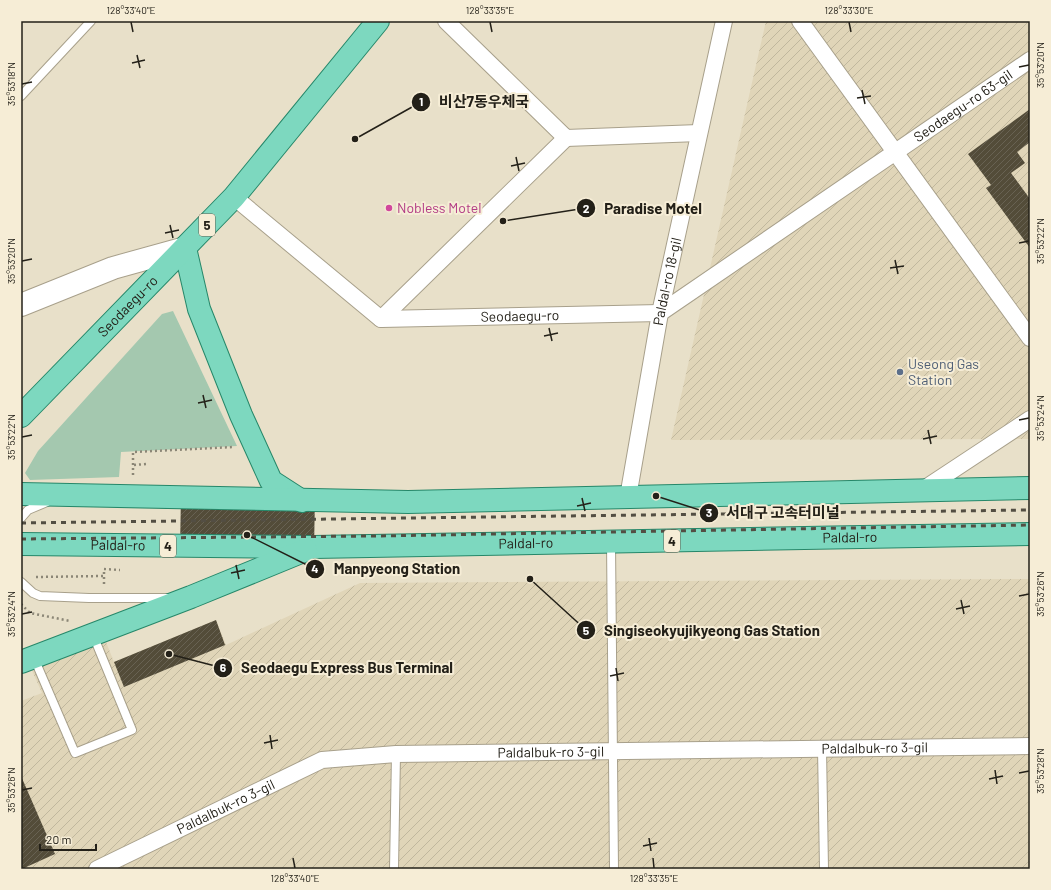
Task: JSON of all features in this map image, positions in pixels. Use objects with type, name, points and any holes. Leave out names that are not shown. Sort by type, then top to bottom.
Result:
[{"type":"main road","name":"Seodaegu-ro","points":[[21,416],[234,197],[378,21]]},
{"type":"main road","points":[[21,305],[113,268],[185,248],[199,309],[255,446],[271,481],[302,501]]},
{"type":"main road","points":[[21,494],[408,502],[1030,488]]},
{"type":"main road","name":"Paldal-ro","points":[[21,544],[314,547],[1030,534]]},
{"type":"main road","points":[[27,659],[191,597],[314,547]]},
{"type":"street","points":[[446,21],[566,138]]},
{"type":"street","name":"Paldal-ro 18-gil","points":[[628,497],[660,313],[724,21]]},
{"type":"street","points":[[800,21],[1030,338]]},
{"type":"street","name":"Seodaegu-ro 63-gil","points":[[660,313],[1030,60]]},
{"type":"street","points":[[234,197],[380,319],[566,138],[699,133]]},
{"type":"street","name":"Seodaegu-ro","points":[[380,319],[660,313]]},
{"type":"street","points":[[921,491],[1030,419]]},
{"type":"street","name":"Paldalbuk-ro 3-gil","points":[[102,868],[322,760],[396,754],[613,750],[1030,746]]},
{"type":"lane","points":[[21,96],[91,21]]},
{"type":"lane","points":[[21,518],[28,510],[42,503],[84,496]]},
{"type":"lane","points":[[611,542],[614,869]]},
{"type":"lane","points":[[21,582],[33,593],[40,596],[89,598],[191,597]]},
{"type":"lane","points":[[27,659],[76,753],[132,730],[93,634]]},
{"type":"lane","points":[[822,748],[824,869]]},
{"type":"lane","points":[[394,869],[396,754]]},
{"type":"path","points":[[126,475],[134,475],[133,452],[255,446]]},
{"type":"path","points":[[134,465],[146,464]]},
{"type":"path","points":[[28,577],[104,576]]},
{"type":"shaded area","points":[[766,21],[1030,21],[1030,439],[671,440]]},
{"type":"shaded area","points":[[1030,579],[1030,869],[21,869],[21,701],[42,693],[30,666],[104,637],[114,662],[216,620],[226,645],[360,583]]},
{"type":"green space","points":[[173,311],[237,446],[121,452],[119,477],[30,480],[25,473],[38,451],[162,314]]},
{"type":"building","points":[[1030,109],[1030,142],[1017,152],[1025,163],[1011,173],[1030,199],[1030,248],[986,188],[991,185],[968,154]]},
{"type":"building","points":[[181,494],[315,496],[314,550],[180,549]]},
{"type":"building","points":[[216,620],[225,645],[124,687],[114,662]]},
{"type":"building","points":[[21,776],[55,854],[22,869],[21,869]]},
{"type":"railway","points":[[21,523],[1030,510]]},
{"type":"railway","points":[[21,539],[374,536],[1030,525]]},
{"type":"place","name":"비산7동우체국","points":[[355,139]]},
{"type":"place","name":"Nobless Motel","points":[[389,208]]},
{"type":"place","name":"Paradise Motel","points":[[503,221]]},
{"type":"place","name":"Useong Gas Station","points":[[900,372]]},
{"type":"place","name":"서대구 고속터미널","points":[[656,496]]},
{"type":"place","name":"Manpyeong Station","points":[[247,535]]},
{"type":"place","name":"Singiseokyujikyeong Gas Station","points":[[530,579]]},
{"type":"place","name":"Seodaegu Express Bus Terminal","points":[[169,654]]}]
